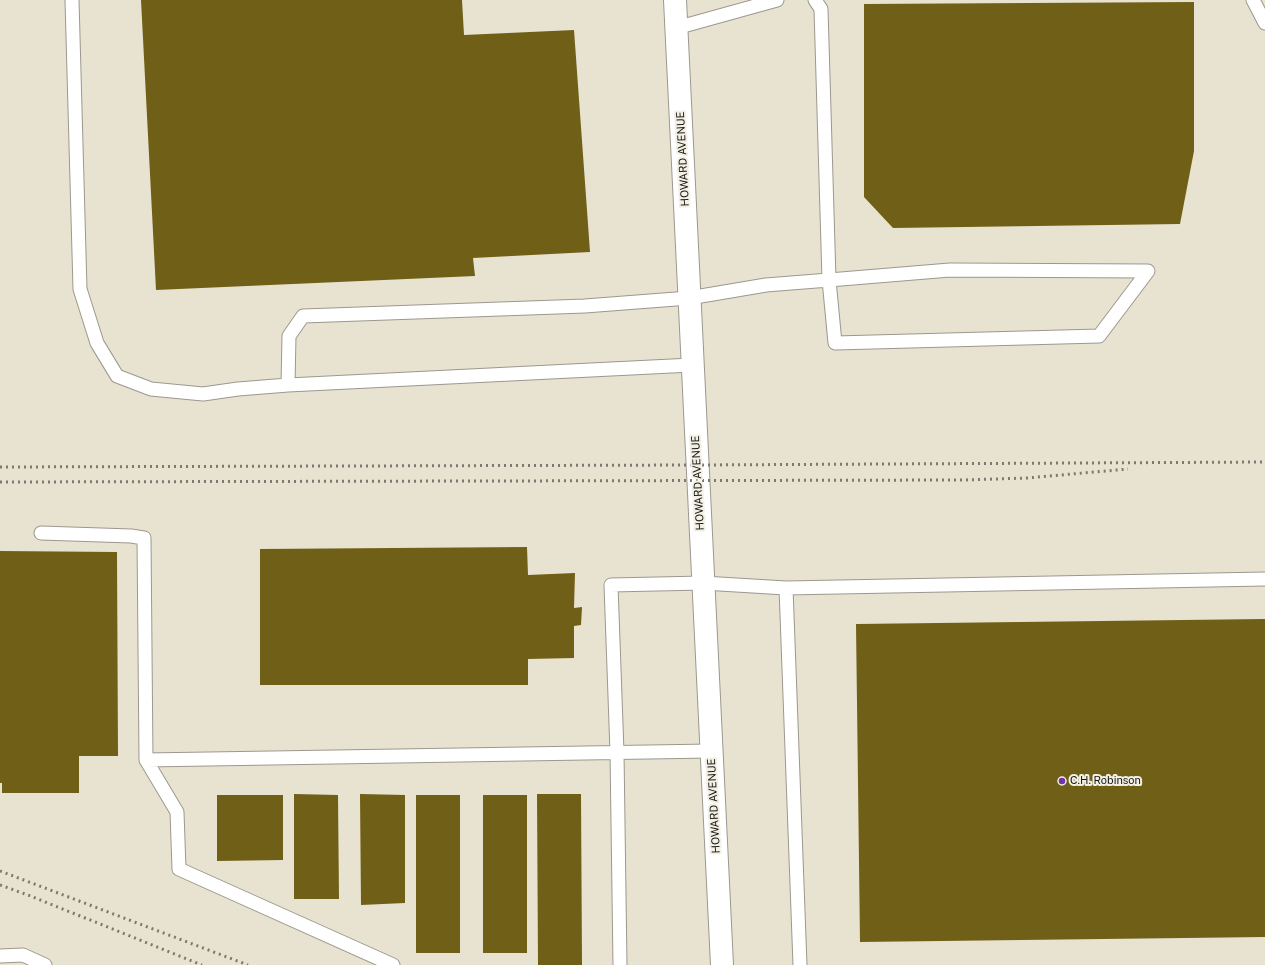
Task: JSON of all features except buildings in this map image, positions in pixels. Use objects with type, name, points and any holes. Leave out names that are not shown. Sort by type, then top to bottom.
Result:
[{"type":"street","name":"HOWARD AVENUE","points":[[675,0],[722,965]]},
{"type":"lane","points":[[72,0],[80,289],[97,343],[117,376],[151,389],[203,394],[238,389],[288,385],[692,365]]},
{"type":"lane","points":[[676,28],[777,0]]},
{"type":"lane","points":[[288,385],[289,336],[303,316],[585,306],[689,298],[766,285],[829,280],[950,270],[1148,271],[1099,336],[835,343],[829,280],[821,9],[815,0]]},
{"type":"lane","points":[[1253,0],[1265,23]]},
{"type":"lane","points":[[41,533],[131,536],[144,538],[146,760],[177,812],[179,869],[393,965]]},
{"type":"lane","points":[[620,965],[617,752],[611,585],[703,583],[786,588],[1265,579]]},
{"type":"lane","points":[[786,588],[800,965]]},
{"type":"lane","points":[[146,760],[711,751]]},
{"type":"lane","points":[[0,956],[22,955],[44,965]]},
{"type":"shaded area","points":[[0,0],[1265,0],[1265,965],[0,965]]},
{"type":"railway","points":[[0,467],[1265,462]]},
{"type":"railway","points":[[0,482],[964,480],[1027,478],[1128,469]]},
{"type":"railway","points":[[0,871],[248,965]]},
{"type":"railway","points":[[0,885],[202,965]]},
{"type":"place","name":"C.H. Robinson","points":[[1062,781]]}]
